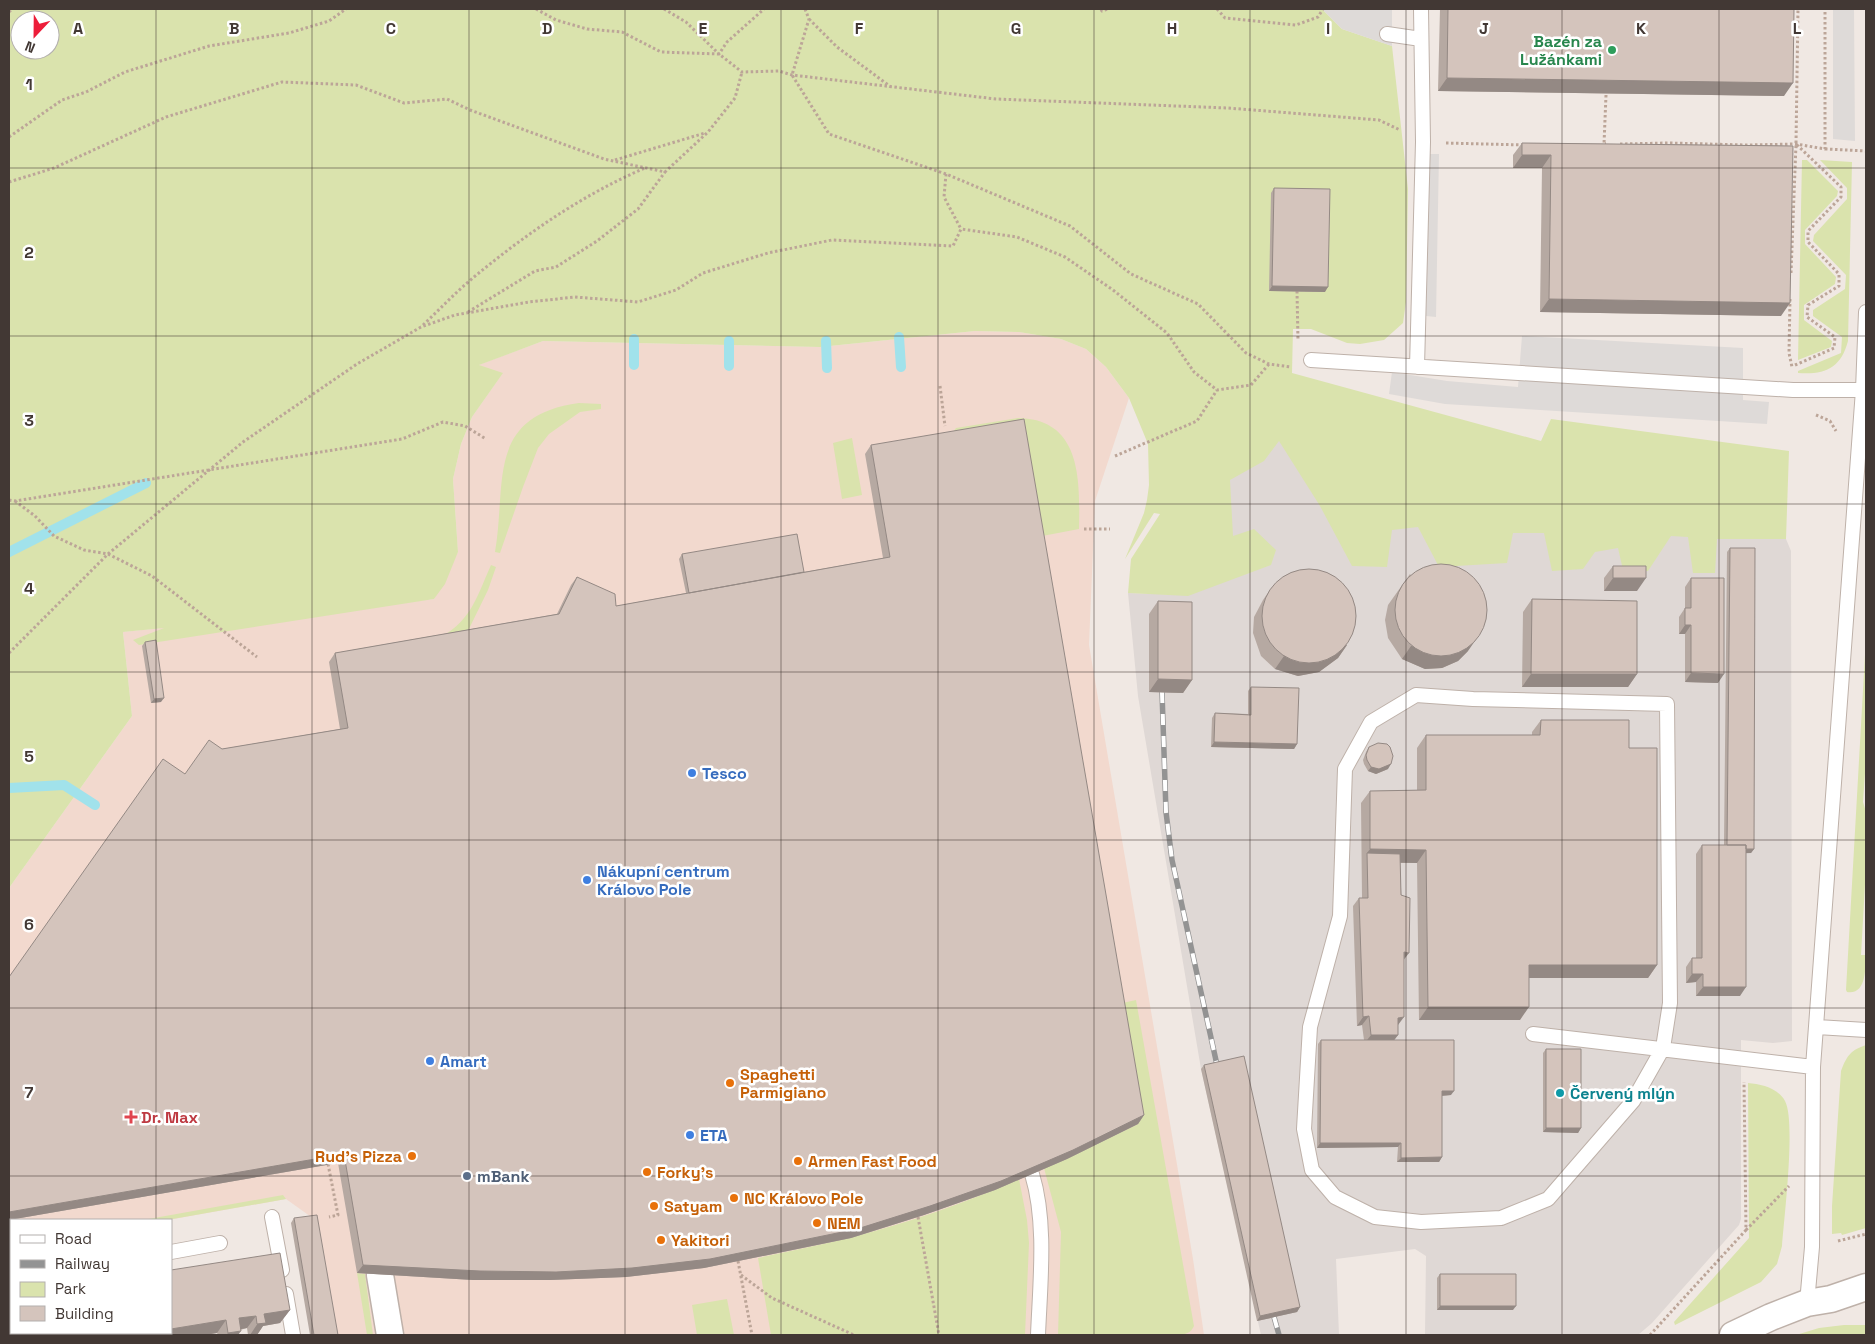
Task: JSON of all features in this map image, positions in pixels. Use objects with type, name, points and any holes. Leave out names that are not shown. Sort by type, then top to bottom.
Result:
[{"type":"street","points":[[380,1275],[390,1335]]},
{"type":"street","points":[[1736,1335],[1771,1317],[1866,1287]]},
{"type":"street","points":[[1819,1301],[1866,1305]]},
{"type":"lane","points":[[1417,368],[1423,142],[1421,9]]},
{"type":"lane","points":[[1387,34],[1421,38]]},
{"type":"lane","points":[[1819,1301],[1812,1247],[1813,1067],[1863,390],[1866,312]]},
{"type":"lane","points":[[1311,360],[1793,390],[1863,390]]},
{"type":"lane","points":[[1416,695],[1474,699],[1667,704],[1670,1003],[1663,1048],[1633,1101],[1548,1199],[1501,1218],[1421,1222],[1375,1217],[1335,1197],[1312,1170],[1304,1129],[1310,1027],[1340,916],[1345,769],[1372,722],[1416,695]]},
{"type":"lane","points":[[1816,1028],[1866,1030]]},
{"type":"lane","points":[[1532,1034],[1813,1067]]},
{"type":"lane","points":[[1032,1174],[1036,1189],[1040,1240],[1038,1335]]},
{"type":"lane","points":[[272,1217],[293,1335]]},
{"type":"lane","points":[[172,1252],[220,1243]]},
{"type":"path","points":[[9,12],[12,9]]},
{"type":"path","points":[[9,137],[62,100],[86,92],[124,72],[209,46],[289,33],[329,21],[346,9]]},
{"type":"path","points":[[536,9],[556,20],[587,29],[622,32],[660,52],[719,54]]},
{"type":"path","points":[[664,9],[686,22],[719,54],[742,72],[779,71],[792,75],[891,88],[996,99],[1228,108],[1380,120],[1423,142]]},
{"type":"path","points":[[719,54],[727,42],[764,9]]},
{"type":"path","points":[[805,9],[809,19],[837,47],[891,88]]},
{"type":"path","points":[[1101,9],[1102,11],[1108,9]]},
{"type":"path","points":[[1217,9],[1225,18],[1296,25],[1318,17],[1323,9]]},
{"type":"path","points":[[1791,278],[1796,144],[1798,9]]},
{"type":"path","points":[[1825,9],[1825,150]]},
{"type":"path","points":[[809,19],[792,75],[828,134],[946,174],[1070,226],[1131,274],[1198,304],[1246,353],[1268,364],[1289,367],[1311,360],[1298,342],[1297,291]]},
{"type":"path","points":[[466,313],[534,271],[556,268],[597,241],[638,208],[665,172],[708,132],[735,98],[742,72]]},
{"type":"path","points":[[9,182],[54,168],[166,117],[282,82],[356,86],[404,103],[447,99],[470,110],[613,161],[665,172]]},
{"type":"path","points":[[1604,144],[1606,95]]},
{"type":"path","points":[[613,161],[708,132]]},
{"type":"path","points":[[1454,144],[1533,145]]},
{"type":"path","points":[[1595,144],[1796,144],[1825,150],[1866,151]]},
{"type":"path","points":[[1792,367],[1834,348],[1835,337],[1808,317],[1808,305],[1839,286],[1839,274],[1808,242],[1808,231],[1842,197],[1841,188],[1796,144]]},
{"type":"path","points":[[421,327],[472,278],[532,232],[612,182],[645,168]]},
{"type":"path","points":[[946,174],[944,197],[961,229]]},
{"type":"path","points":[[9,653],[108,554],[213,469],[243,442],[357,364],[421,327],[466,313],[529,302],[575,297],[638,302],[676,290],[703,272],[768,253],[832,240],[954,246],[961,229]]},
{"type":"path","points":[[961,229],[1017,237],[1065,257],[1113,290],[1167,333],[1194,372],[1217,390],[1252,385],[1268,364]]},
{"type":"path","points":[[1790,297],[1789,353],[1793,390]]},
{"type":"path","points":[[940,386],[945,426]]},
{"type":"path","points":[[1115,456],[1197,421],[1217,390]]},
{"type":"path","points":[[9,500],[14,501],[402,439],[443,422],[465,426],[486,439]]},
{"type":"path","points":[[14,501],[35,516],[54,536],[84,550],[108,554],[152,576],[257,657]]},
{"type":"path","points":[[1084,529],[1110,529]]},
{"type":"path","points":[[1744,1074],[1746,1230]]},
{"type":"path","points":[[328,1164],[338,1214],[329,1216]]},
{"type":"path","points":[[1650,1335],[1746,1230],[1793,1182]]},
{"type":"path","points":[[918,1217],[939,1335]]},
{"type":"path","points":[[1838,1241],[1866,1234]]},
{"type":"path","points":[[738,1261],[752,1335]]},
{"type":"path","points":[[742,1275],[772,1298],[854,1335]]},
{"type":"shaded area","points":[[1322,9],[1392,9],[1392,46],[1342,29]]},
{"type":"shaded area","points":[[1833,9],[1854,9],[1855,141],[1833,139]]},
{"type":"shaded area","points":[[1429,154],[1439,154],[1436,317],[1426,316]]},
{"type":"shaded area","name":"Nákupní centrum Královo Pole","points":[[975,331],[1019,332],[1061,339],[1086,349],[1106,367],[1129,398],[1095,501],[1089,645],[1193,1259],[1204,1335],[334,1335],[314,1219],[286,1199],[172,1219],[10,1219],[9,1251],[9,888],[132,716],[123,632],[434,599],[458,552],[453,479],[461,444],[472,417],[502,374],[478,365],[543,341],[820,347]]},
{"type":"shaded area","points":[[1522,336],[1743,348],[1743,400],[1769,402],[1767,424],[1445,404],[1389,394],[1392,372],[1447,381],[1518,387]]},
{"type":"shaded area","points":[[1221,400],[1786,539],[1791,551],[1792,1041],[1773,1043],[1741,1040],[1741,1219],[1739,1225],[1652,1323],[1638,1335],[1425,1335],[1426,1256],[1415,1249],[1336,1259],[1339,1335],[1261,1335],[1201,1069],[1138,696],[1128,593],[1188,595]]},
{"type":"green space","points":[[9,9],[1322,9],[1342,29],[1392,46],[1408,189],[1406,302],[1403,323],[1384,340],[1360,344],[1347,343],[1311,329],[1293,329],[1292,373],[1541,441],[1551,419],[1789,451],[1786,539],[1717,539],[1715,573],[1693,573],[1688,537],[1671,536],[1648,571],[1623,570],[1618,548],[1595,552],[1583,569],[1552,571],[1544,533],[1513,533],[1507,563],[1439,567],[1418,527],[1392,530],[1387,567],[1352,566],[1320,506],[1279,441],[1264,461],[1230,480],[1233,536],[1254,529],[1276,550],[1271,565],[1188,596],[1128,593],[1131,559],[1160,514],[1154,513],[1125,559],[1144,513],[1147,500],[1149,485],[1148,444],[1129,398],[1106,367],[1086,349],[1061,339],[1019,332],[975,331],[820,347],[543,341],[479,365],[503,373],[472,417],[461,444],[453,479],[458,552],[445,584],[434,599],[139,645],[133,640],[164,628],[123,632],[132,716],[9,888]]},
{"type":"green space","points":[[1802,160],[1807,160],[1838,191],[1837,196],[1805,230],[1805,244],[1836,277],[1835,284],[1804,305],[1804,320],[1832,341],[1831,347],[1798,360]]},
{"type":"green space","points":[[1820,160],[1852,162],[1848,341],[1841,358],[1830,368],[1816,373],[1798,373],[1798,371],[1841,353],[1842,337],[1813,316],[1813,310],[1845,289],[1846,275],[1813,241],[1814,235],[1847,199],[1847,188]]},
{"type":"green space","points":[[579,403],[601,404],[601,409],[580,412],[549,434],[538,448],[500,553],[495,552],[502,478],[506,456],[514,438],[528,422],[549,410]]},
{"type":"green space","points":[[1018,418],[1039,421],[1055,429],[1066,441],[1073,456],[1077,473],[1079,529],[1037,537],[953,432],[956,428]]},
{"type":"green space","points":[[852,438],[862,495],[842,499],[833,443]]},
{"type":"green space","points":[[491,565],[496,567],[488,590],[464,639],[434,641],[446,634],[464,618],[476,600]]},
{"type":"green space","points":[[1866,637],[1866,759],[1863,802],[1866,812],[1866,867],[1861,955],[1866,955],[1862,985],[1854,992],[1847,992],[1846,990]]},
{"type":"green space","points":[[1136,1000],[1194,1326],[1188,1333],[1179,1335],[1058,1335],[1061,1232],[1044,1168],[1138,1124],[1118,1004]]},
{"type":"green space","points":[[1866,1045],[1866,1228],[1842,1235],[1841,1233],[1832,1234],[1832,1206],[1841,1071],[1850,1054]]},
{"type":"green space","points":[[1748,1083],[1758,1084],[1774,1090],[1785,1101],[1788,1112],[1787,1193],[1782,1246],[1777,1264],[1761,1282],[1675,1325],[1674,1322],[1749,1238]]},
{"type":"green space","points":[[1019,1179],[1027,1220],[1029,1243],[1025,1335],[771,1335],[758,1258],[840,1240],[915,1219]]},
{"type":"green space","points":[[283,1195],[286,1199],[172,1219],[149,1219]]},
{"type":"green space","points":[[357,1273],[365,1274],[373,1335],[367,1335]]},
{"type":"green space","points":[[727,1299],[734,1335],[697,1335],[692,1305]]},
{"type":"green space","points":[[1866,1325],[1866,1335],[1796,1335],[1819,1328]]},
{"type":"building","name":"Bazén za Lužánkami","points":[[1448,9],[1794,9],[1793,83],[1447,78]]},
{"type":"building","points":[[1522,143],[1793,146],[1790,303],[1549,299],[1551,155],[1522,155]]},
{"type":"building","points":[[1274,188],[1330,189],[1328,287],[1272,286]]},
{"type":"building","name":"Nákupní centrum Královo Pole","points":[[1024,419],[1144,1115],[1073,1150],[1001,1181],[857,1229],[710,1259],[632,1268],[556,1272],[480,1271],[363,1265],[344,1154],[9,1212],[9,977],[163,759],[185,774],[209,740],[222,749],[348,728],[335,653],[559,614],[577,577],[615,594],[616,606],[890,557],[871,445]]},
{"type":"building","points":[[797,534],[804,572],[689,593],[682,554]]},
{"type":"building","points":[[1730,548],[1755,548],[1754,849],[1746,849],[1746,845],[1727,845]]},
{"type":"building","points":[[1441,564],[1450,565],[1467,572],[1479,584],[1486,601],[1486,619],[1479,636],[1467,648],[1450,655],[1441,656],[1432,655],[1415,648],[1403,636],[1396,619],[1395,610],[1396,601],[1403,584],[1415,572],[1432,565]]},
{"type":"building","points":[[1613,566],[1646,566],[1646,578],[1613,578]]},
{"type":"building","points":[[1309,569],[1327,573],[1342,583],[1352,598],[1356,616],[1352,634],[1342,649],[1327,659],[1309,663],[1291,659],[1276,649],[1266,634],[1262,616],[1266,598],[1276,583],[1291,573]]},
{"type":"building","points":[[1691,578],[1724,578],[1724,674],[1691,673],[1691,625],[1685,625],[1685,608],[1691,608]]},
{"type":"building","points":[[1532,599],[1637,601],[1637,674],[1531,674]]},
{"type":"building","points":[[1158,601],[1192,602],[1192,680],[1158,679]]},
{"type":"building","points":[[156,640],[164,698],[154,699],[145,642]]},
{"type":"building","points":[[1251,687],[1299,688],[1297,744],[1214,742],[1215,713],[1251,715]]},
{"type":"building","points":[[1541,720],[1629,720],[1629,748],[1657,748],[1657,965],[1529,965],[1529,1007],[1428,1007],[1426,850],[1370,849],[1370,791],[1426,790],[1426,735],[1540,735]]},
{"type":"building","points":[[1378,743],[1387,744],[1393,756],[1391,764],[1379,769],[1371,767],[1366,755],[1369,747]]},
{"type":"building","points":[[1702,845],[1746,845],[1746,987],[1703,987],[1703,974],[1692,974],[1692,958],[1702,958]]},
{"type":"building","points":[[1367,853],[1400,854],[1401,895],[1410,898],[1409,953],[1404,952],[1404,1017],[1398,1018],[1398,1035],[1371,1035],[1369,1016],[1363,1017],[1359,898],[1368,898]]},
{"type":"building","points":[[1321,1040],[1454,1040],[1454,1091],[1442,1091],[1442,1157],[1401,1158],[1401,1143],[1320,1143]]},
{"type":"building","name":"Červený mlýn","points":[[1546,1049],[1581,1049],[1581,1128],[1546,1128]]},
{"type":"building","points":[[1244,1056],[1300,1307],[1260,1316],[1204,1065]]},
{"type":"building","points":[[317,1215],[338,1335],[314,1335],[294,1218]]},
{"type":"building","points":[[280,1253],[290,1310],[264,1314],[266,1323],[257,1324],[256,1316],[239,1318],[241,1331],[228,1333],[226,1320],[172,1329],[172,1270]]},
{"type":"building","points":[[1440,1274],[1516,1274],[1516,1306],[1440,1306]]},
{"type":"building","points":[[9,1283],[10,1334],[61,1334],[61,1335],[9,1335]]},
{"type":"building","points":[[113,1334],[138,1334],[130,1335]]},
{"type":"waterway","points":[[899,337],[901,367]]},
{"type":"waterway","points":[[634,339],[634,365]]},
{"type":"waterway","points":[[729,341],[729,366]]},
{"type":"waterway","points":[[826,341],[827,368]]},
{"type":"waterway","points":[[9,552],[146,483]]},
{"type":"waterway","points":[[9,788],[64,785],[95,805]]},
{"type":"railway","points":[[1162,692],[1166,812],[1172,860],[1217,1065]]},
{"type":"railway","points":[[1274,1317],[1279,1335]]},
{"type":"place","name":"Bazén za Lužánkami","points":[[1612,50]]},
{"type":"place","name":"Tesco","points":[[692,773]]},
{"type":"place","name":"Nákupní centrum Královo Pole","points":[[587,880]]},
{"type":"place","name":"Amart","points":[[430,1061]]},
{"type":"place","name":"Spaghetti Parmigiano","points":[[730,1083]]},
{"type":"place","name":"Červený mlýn","points":[[1560,1093]]},
{"type":"place","name":"Dr. Max","points":[[131,1117]]},
{"type":"place","name":"ETA","points":[[690,1135]]},
{"type":"place","name":"Rud's Pizza","points":[[412,1156]]},
{"type":"place","name":"Armen Fast Food","points":[[798,1161]]},
{"type":"place","name":"Forky's","points":[[647,1172]]},
{"type":"place","name":"mBank","points":[[467,1176]]},
{"type":"place","name":"NC Královo Pole","points":[[734,1198]]},
{"type":"place","name":"Satyam","points":[[654,1206]]},
{"type":"place","name":"NEM","points":[[817,1223]]},
{"type":"place","name":"Yakitori","points":[[661,1240]]}]
